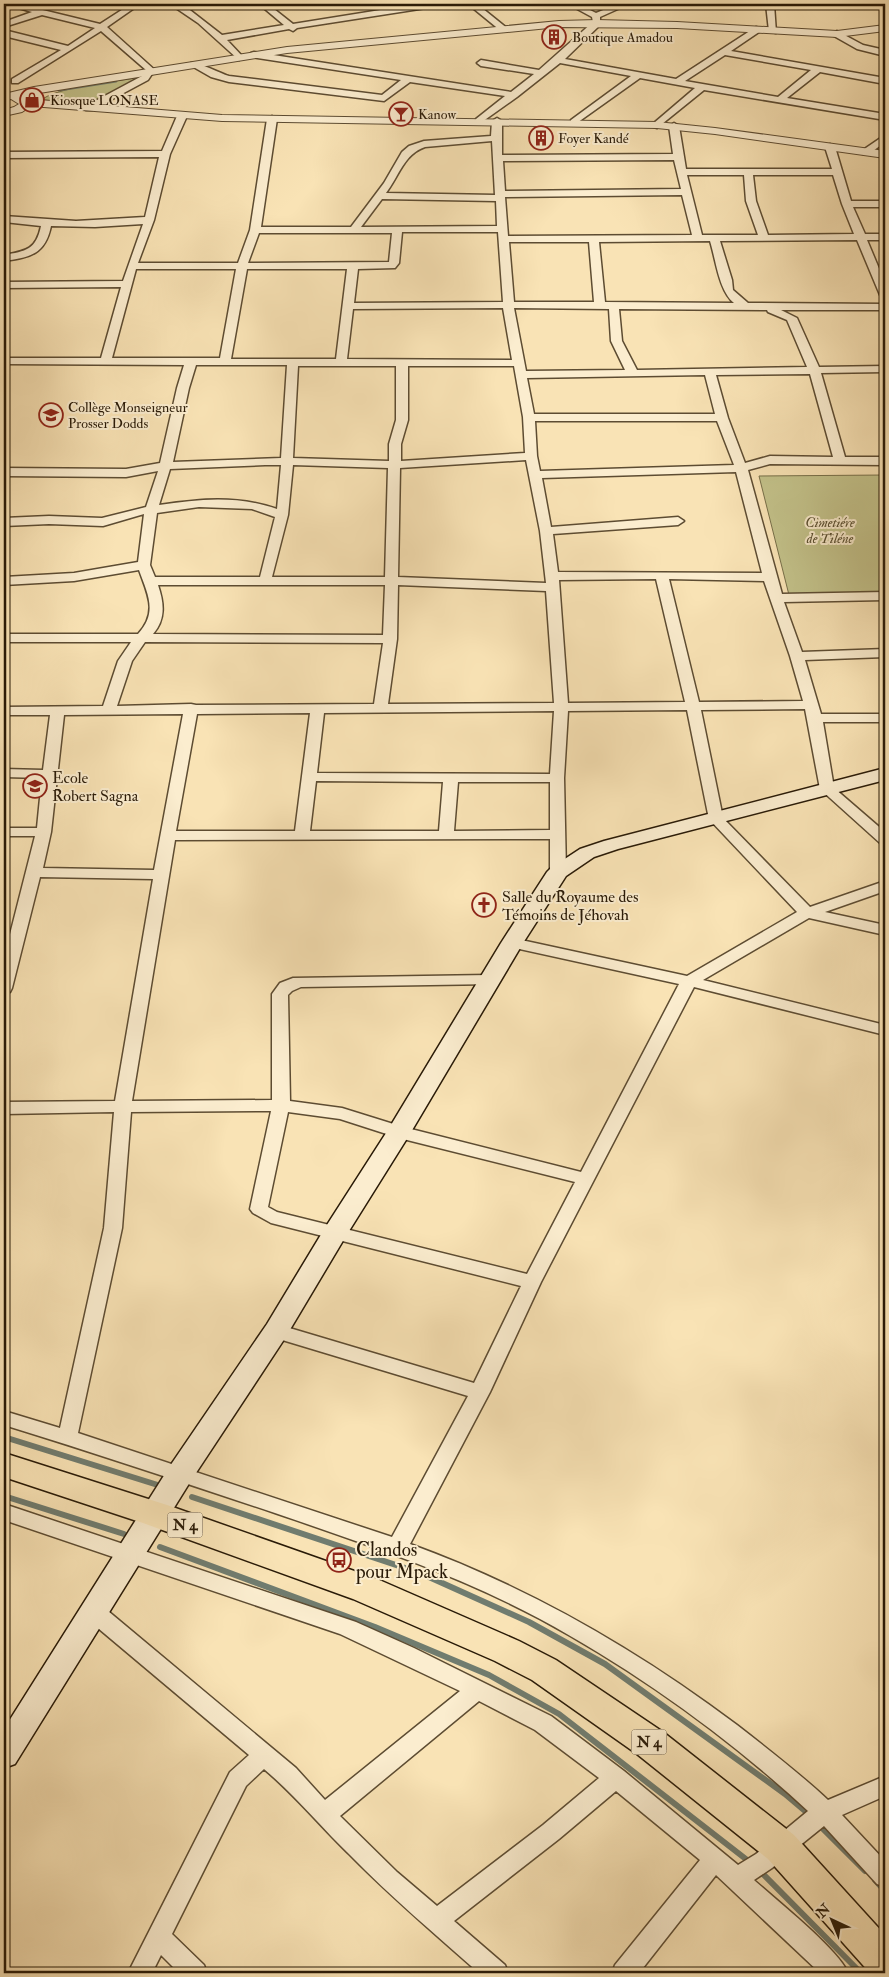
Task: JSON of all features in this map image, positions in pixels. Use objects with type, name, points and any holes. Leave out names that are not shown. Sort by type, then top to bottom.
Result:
[{"type":"highway","name":"N 4","points":[[4,1465],[155,1514],[366,1589],[544,1670],[630,1728],[781,1848],[885,1962]]},
{"type":"main road","points":[[4,1755],[180,1474],[276,1331],[334,1234],[399,1132],[489,980],[558,872],[587,853],[611,844],[885,774]]},
{"type":"street","points":[[8,4],[23,5],[41,12],[102,27],[150,72]]},
{"type":"street","points":[[15,81],[136,4]]},
{"type":"street","points":[[174,4],[185,9],[220,38],[239,57]]},
{"type":"street","points":[[265,5],[288,4]]},
{"type":"street","points":[[220,38],[438,4]]},
{"type":"street","points":[[472,4],[504,29]]},
{"type":"street","points":[[572,4],[597,19]]},
{"type":"street","points":[[479,121],[558,60],[597,19],[625,4]]},
{"type":"street","points":[[770,4],[773,31]]},
{"type":"street","points":[[265,5],[293,28]]},
{"type":"street","points":[[4,25],[41,12]]},
{"type":"street","points":[[4,98],[34,90],[311,47],[597,19],[837,34],[885,28]]},
{"type":"street","points":[[678,82],[756,30]]},
{"type":"street","points":[[4,33],[68,49]]},
{"type":"street","points":[[837,34],[860,47],[885,52]]},
{"type":"street","points":[[724,52],[885,81]]},
{"type":"street","points":[[254,55],[514,95]]},
{"type":"street","points":[[558,60],[702,87],[885,117]]},
{"type":"street","points":[[481,63],[541,72]]},
{"type":"street","points":[[194,65],[219,77],[384,98],[409,78]]},
{"type":"street","points":[[779,100],[818,69]]},
{"type":"street","points":[[89,108],[145,78],[150,72]]},
{"type":"street","points":[[574,122],[639,75]]},
{"type":"street","points":[[4,78],[34,90]]},
{"type":"street","points":[[657,125],[702,87]]},
{"type":"street","points":[[6,118],[47,89]]},
{"type":"street","points":[[4,98],[22,105],[50,105],[182,116],[272,119],[574,122],[674,126],[885,155]]},
{"type":"street","points":[[105,362],[126,284],[149,220],[165,154],[182,116]]},
{"type":"street","points":[[225,362],[242,266],[255,230],[272,119]]},
{"type":"street","points":[[497,122],[497,158],[510,304],[528,416],[531,456],[546,530],[552,581],[561,706],[557,778],[558,872]]},
{"type":"street","points":[[674,126],[678,158],[698,239]]},
{"type":"street","points":[[354,229],[379,196],[405,154],[412,148],[424,144],[496,138]]},
{"type":"street","points":[[866,152],[885,138]]},
{"type":"street","points":[[830,147],[847,204],[882,276],[885,295]]},
{"type":"street","points":[[4,154],[165,154]]},
{"type":"street","points":[[497,158],[678,158]]},
{"type":"street","points":[[748,171],[751,202],[764,238]]},
{"type":"street","points":[[682,172],[836,172]]},
{"type":"street","points":[[379,196],[500,196],[687,192]]},
{"type":"street","points":[[847,204],[885,204]]},
{"type":"street","points":[[4,219],[47,224],[107,224],[149,220]]},
{"type":"street","points":[[4,258],[29,253],[39,247],[45,236],[47,224]]},
{"type":"street","points":[[255,230],[397,229],[594,239],[885,237]]},
{"type":"street","points":[[132,266],[394,265],[397,229]]},
{"type":"street","points":[[714,238],[727,280],[728,290],[732,296],[745,306]]},
{"type":"street","points":[[594,239],[600,305]]},
{"type":"street","points":[[341,362],[353,266]]},
{"type":"street","points":[[4,285],[126,284]]},
{"type":"street","points":[[347,306],[510,304],[885,307]]},
{"type":"street","points":[[614,305],[613,325],[616,344],[633,373]]},
{"type":"street","points":[[763,306],[792,318],[814,369],[840,460]]},
{"type":"street","points":[[792,318],[807,306]]},
{"type":"street","points":[[4,361],[402,363],[633,373],[885,369]]},
{"type":"street","points":[[109,709],[125,661],[131,650],[151,628],[157,614],[156,599],[144,565],[151,509],[166,466],[191,362]]},
{"type":"street","points":[[265,581],[282,515],[285,494],[294,363]]},
{"type":"street","points":[[381,707],[390,639],[390,581],[396,465],[395,444],[402,420],[402,363]]},
{"type":"street","points":[[710,373],[722,418],[741,468],[769,577],[797,656],[812,712],[827,789],[885,840]]},
{"type":"street","points":[[528,416],[722,418]]},
{"type":"street","points":[[4,472],[126,473],[166,466],[265,461],[396,465],[531,456]]},
{"type":"street","points":[[535,475],[741,468],[770,460],[885,461]]},
{"type":"street","points":[[253,505],[285,494]]},
{"type":"street","points":[[4,522],[49,520],[103,522],[151,509],[199,503],[253,505],[282,515]]},
{"type":"street","points":[[546,530],[678,521]]},
{"type":"street","points":[[4,580],[74,577],[144,565]]},
{"type":"street","points":[[150,581],[552,581],[662,575],[769,577]]},
{"type":"street","points":[[662,575],[693,707],[716,818],[807,913],[885,930]]},
{"type":"street","points":[[776,598],[885,596]]},
{"type":"street","points":[[4,638],[390,639]]},
{"type":"street","points":[[797,656],[885,653]]},
{"type":"street","points":[[4,710],[561,706],[693,707],[812,712],[885,718]]},
{"type":"street","points":[[67,1437],[113,1228],[124,1106],[161,875],[192,708]]},
{"type":"street","points":[[302,834],[318,708]]},
{"type":"street","points":[[4,988],[44,832],[57,711]]},
{"type":"street","points":[[4,774],[49,774]]},
{"type":"street","points":[[310,777],[557,778]]},
{"type":"street","points":[[446,836],[451,777]]},
{"type":"street","points":[[4,832],[44,832]]},
{"type":"street","points":[[168,836],[557,834]]},
{"type":"street","points":[[33,872],[161,875]]},
{"type":"street","points":[[398,1546],[480,1392],[532,1282],[689,981],[807,913],[885,886]]},
{"type":"street","points":[[512,943],[689,981],[885,1030]]},
{"type":"street","points":[[489,980],[299,982],[286,987],[280,994],[281,1105],[259,1209],[271,1218],[532,1282]]},
{"type":"street","points":[[4,1108],[281,1105],[342,1114],[399,1132],[586,1179]]},
{"type":"street","points":[[276,1331],[480,1392]]},
{"type":"street","points":[[4,1418],[398,1546],[480,1580],[548,1614],[636,1666],[712,1720],[805,1794],[885,1877]]},
{"type":"street","points":[[4,1512],[129,1556],[348,1628],[406,1654],[543,1723],[616,1778],[715,1858],[836,1973]]},
{"type":"street","points":[[94,1612],[265,1758],[288,1775],[324,1816],[389,1879],[496,1973]]},
{"type":"street","points":[[324,1816],[477,1690]]},
{"type":"street","points":[[140,1973],[238,1779],[251,1765],[265,1758]]},
{"type":"street","points":[[436,1921],[551,1832],[616,1778]]},
{"type":"street","points":[[737,1879],[781,1848],[824,1812],[885,1786]]},
{"type":"street","points":[[624,1973],[715,1858]]},
{"type":"street","points":[[158,1936],[196,1973]]},
{"type":"green space","points":[[143,77],[101,105],[42,100],[48,96],[73,88]]},
{"type":"green space","name":"Cimetiére de Tiléne","points":[[885,475],[885,594],[789,595],[759,476]]},
{"type":"waterway","points":[[59,90],[116,81]]},
{"type":"waterway","points":[[4,122],[8,116]]},
{"type":"waterway","points":[[4,1437],[161,1486]]},
{"type":"waterway","points":[[4,1496],[124,1534]]},
{"type":"waterway","points":[[192,1497],[420,1573],[529,1622],[605,1664],[785,1794],[811,1816]]},
{"type":"waterway","points":[[160,1547],[375,1627],[489,1675],[559,1714],[751,1863]]},
{"type":"waterway","points":[[818,1824],[865,1871]]},
{"type":"waterway","points":[[759,1870],[861,1973]]},
{"type":"waterway","points":[[875,1880],[885,1891]]},
{"type":"place","name":"Boutique Amadou","points":[[554,37]]},
{"type":"place","name":"Kiosque LONASE","points":[[32,100]]},
{"type":"place","name":"Kanow","points":[[401,114]]},
{"type":"place","name":"Foyer Kandé","points":[[541,138]]},
{"type":"place","name":"Collège Monseigneur Prosser Dodds","points":[[51,415]]},
{"type":"place","name":"Ecole Robert Sagna","points":[[35,786]]},
{"type":"place","name":"Salle du Royaume des Témoins de Jéhovah","points":[[484,905]]},
{"type":"place","name":"Clandos pour Mpack","points":[[339,1560]]}]
